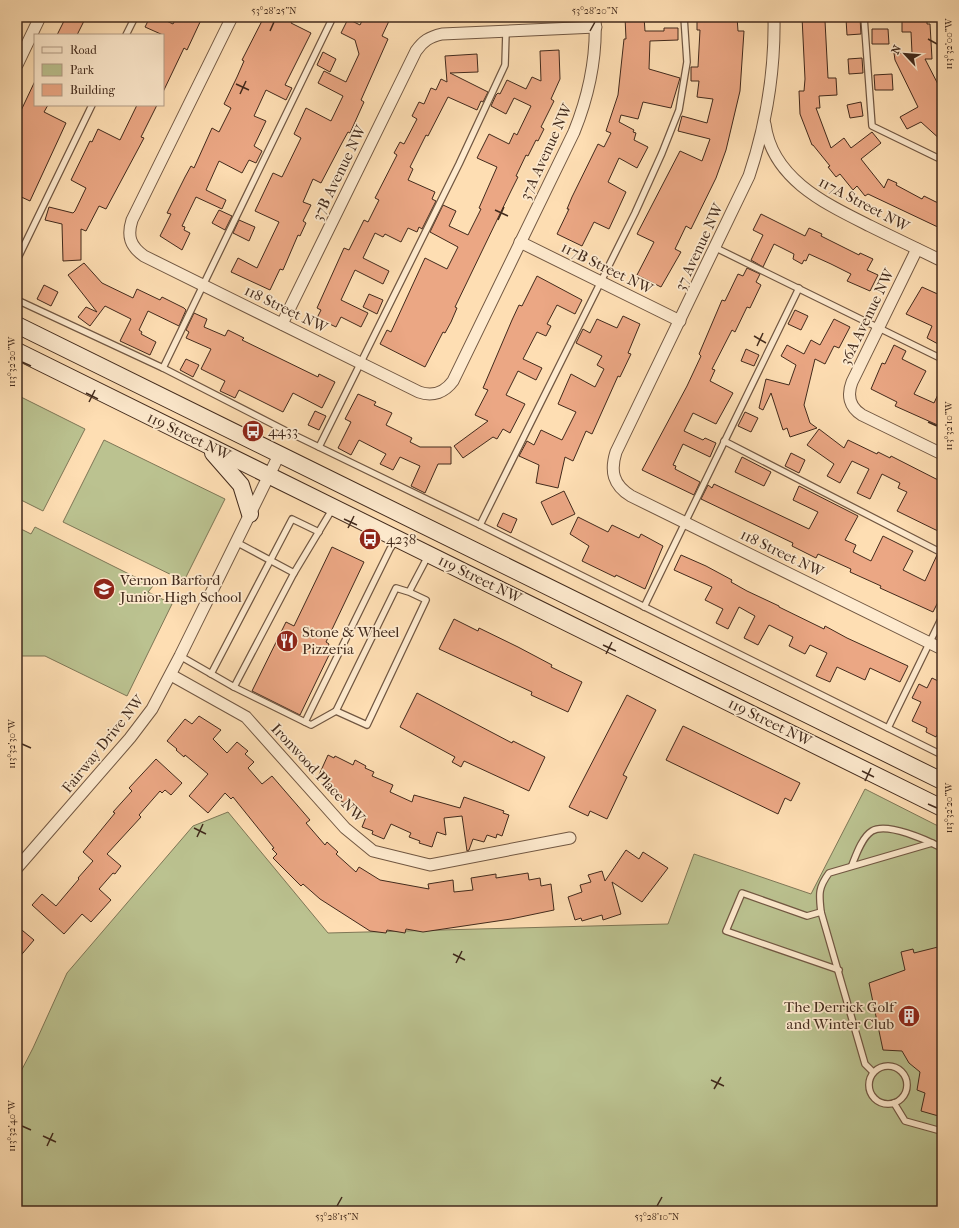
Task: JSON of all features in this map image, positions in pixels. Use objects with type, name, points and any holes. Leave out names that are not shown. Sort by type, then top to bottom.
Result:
[{"type":"main road","name":"119 Street NW","points":[[17,325],[942,781]]},
{"type":"main road","name":"119 Street NW","points":[[17,351],[942,808]]},
{"type":"main road","points":[[205,444],[233,474],[241,485],[250,514]]},
{"type":"street","points":[[17,65],[40,17]]},
{"type":"street","name":"118 Street NW","points":[[232,17],[132,220],[129,233],[133,247],[144,256],[419,392],[436,394]]},
{"type":"street","name":"37 Avenue NW","points":[[614,479],[612,465],[616,452],[716,248],[748,176],[764,118],[772,74],[774,17]]},
{"type":"street","points":[[506,32],[596,22]]},
{"type":"street","name":"37A Avenue NW","points":[[436,394],[442,391],[453,381],[574,132],[585,102],[594,63],[596,22]]},
{"type":"street","name":"37B Avenue NW","points":[[282,324],[416,51],[427,38],[442,34],[506,32]]},
{"type":"street","name":"117A Street NW","points":[[764,118],[766,133],[775,155],[783,168],[803,187],[833,207],[942,261]]},
{"type":"street","name":"117B Street NW","points":[[520,242],[680,321]]},
{"type":"street","name":"36A Avenue NW","points":[[917,249],[852,382],[850,388],[850,400],[856,412],[942,454]]},
{"type":"street","name":"Fairway Drive NW","points":[[17,868],[139,727],[152,709],[171,675],[279,455]]},
{"type":"street","name":"118 Street NW","points":[[614,479],[625,492],[942,649]]},
{"type":"street","name":"Ironwood Place NW","points":[[171,675],[246,717],[345,828],[373,851],[430,865],[570,838]]},
{"type":"lane","points":[[126,34],[135,17]]},
{"type":"lane","points":[[163,368],[333,17]]},
{"type":"lane","points":[[480,525],[635,213],[662,154],[679,110],[687,62],[684,17]]},
{"type":"lane","points":[[864,17],[872,126],[942,160]]},
{"type":"lane","points":[[319,447],[459,164],[505,65],[506,32]]},
{"type":"lane","points":[[17,260],[92,106]]},
{"type":"lane","points":[[716,248],[942,359]]},
{"type":"lane","points":[[644,607],[799,288]]},
{"type":"lane","points":[[17,300],[163,368],[319,447],[480,525],[942,755]]},
{"type":"lane","points":[[724,441],[942,553]]},
{"type":"lane","points":[[234,687],[294,573],[333,508]]},
{"type":"lane","points":[[212,674],[292,519],[319,532]]},
{"type":"lane","points":[[305,722],[390,549],[397,539]]},
{"type":"lane","points":[[236,542],[294,573]]},
{"type":"lane","points":[[409,592],[428,554]]},
{"type":"lane","points":[[180,656],[234,687],[311,725],[336,711],[396,588],[426,600],[367,725],[336,711]]},
{"type":"lane","points":[[888,728],[942,617]]},
{"type":"lane","points":[[852,865],[862,843],[871,831],[882,828],[899,831],[942,848]]},
{"type":"lane","points":[[873,1072],[865,1064],[821,912],[819,893],[821,884],[829,873],[852,865],[932,843]]},
{"type":"lane","points":[[821,912],[806,916],[742,893],[726,931],[839,970]]},
{"type":"lane","points":[[890,1065],[902,1071],[905,1077],[907,1089],[900,1100],[894,1103],[882,1103],[872,1096],[868,1084],[873,1072],[878,1068],[890,1065]]},
{"type":"lane","points":[[894,1103],[905,1121],[941,1131]]},
{"type":"green space","points":[[17,395],[85,429],[43,511],[17,498]]},
{"type":"green space","points":[[104,440],[225,499],[184,581],[63,522]]},
{"type":"green space","points":[[17,527],[31,534],[35,527],[153,586],[148,592],[172,604],[127,696],[45,656],[17,656]]},
{"type":"green space","points":[[865,789],[942,828],[942,1211],[17,1211],[17,1079],[33,1048],[67,973],[193,826],[228,812],[328,933],[668,924],[694,854],[811,894]]},
{"type":"building","points":[[66,17],[86,17],[78,34],[58,34]]},
{"type":"building","points":[[150,17],[158,17],[173,24],[177,17],[196,17],[201,20],[187,50],[184,48],[164,90],[164,34],[145,27]]},
{"type":"building","points":[[264,17],[294,17],[291,23],[311,33],[285,85],[292,88],[286,100],[266,90],[254,116],[266,121],[254,146],[262,151],[256,163],[249,160],[242,173],[219,161],[206,190],[226,200],[222,209],[196,197],[182,226],[185,227],[184,230],[190,233],[182,250],[160,236],[171,214],[167,213],[191,166],[194,168],[212,128],[219,132],[231,108],[224,104],[244,61],[242,60]]},
{"type":"building","points":[[364,17],[382,17],[389,21],[382,36],[388,39],[361,100],[364,102],[350,133],[348,132],[321,183],[313,179],[303,202],[311,205],[303,221],[306,223],[300,236],[298,235],[283,270],[280,269],[270,290],[231,272],[238,258],[257,268],[279,222],[255,211],[273,173],[282,177],[301,138],[294,134],[306,108],[331,121],[343,96],[318,83],[324,71],[346,82],[359,54],[355,40],[341,33],[348,19],[360,25]]},
{"type":"building","points":[[625,17],[644,17],[645,31],[664,31],[664,28],[678,28],[678,40],[650,41],[649,69],[680,78],[671,108],[643,102],[638,119],[621,115],[619,122],[634,130],[633,132],[636,133],[634,140],[648,147],[637,168],[619,158],[608,182],[626,192],[609,229],[594,222],[582,246],[557,234],[569,209],[567,209],[572,197],[598,144],[604,147],[611,133],[606,131],[618,95],[624,39],[626,39]]},
{"type":"building","points":[[697,17],[737,17],[738,31],[744,31],[740,91],[726,150],[716,178],[691,229],[686,226],[675,249],[681,252],[661,287],[637,275],[654,242],[637,234],[680,151],[702,161],[710,139],[678,131],[682,116],[707,123],[713,99],[697,97],[699,81],[691,81],[691,67],[698,67],[700,30],[697,30]]},
{"type":"building","points":[[802,17],[822,17],[822,21],[825,21],[828,78],[836,78],[837,95],[819,96],[820,108],[816,108],[831,148],[844,138],[851,148],[872,132],[881,143],[861,159],[884,188],[888,179],[922,199],[924,196],[942,205],[942,229],[868,194],[865,196],[857,186],[853,190],[840,174],[836,177],[828,167],[830,166],[812,145],[800,114],[799,91],[804,91],[805,79]]},
{"type":"building","points":[[927,17],[927,24],[930,24],[932,59],[925,59],[942,92],[942,141],[921,122],[907,129],[900,117],[918,107],[895,60],[894,53],[912,53],[911,32],[902,32],[902,18]]},
{"type":"building","points":[[860,18],[861,34],[847,35],[846,19]]},
{"type":"building","points":[[872,29],[888,29],[889,44],[872,44]]},
{"type":"building","points":[[559,50],[560,79],[551,99],[554,101],[541,127],[544,129],[538,141],[536,140],[528,156],[526,155],[516,176],[518,177],[455,307],[457,308],[451,322],[445,333],[443,332],[425,367],[380,344],[387,330],[391,332],[425,258],[447,269],[458,247],[430,232],[443,205],[456,211],[449,226],[468,235],[481,209],[479,208],[497,167],[477,158],[489,134],[509,144],[514,133],[517,135],[531,106],[514,98],[506,114],[491,106],[496,95],[498,93],[500,94],[507,80],[526,89],[532,77],[541,81],[540,51]]},
{"type":"building","points":[[323,52],[336,59],[330,72],[317,65]]},
{"type":"building","points":[[477,54],[478,72],[450,73],[488,92],[483,102],[481,101],[477,110],[448,97],[428,136],[426,135],[410,167],[413,169],[408,180],[435,192],[432,199],[436,201],[422,229],[419,227],[417,232],[408,228],[401,242],[385,234],[383,237],[375,233],[363,258],[389,271],[383,284],[355,270],[341,300],[368,313],[361,327],[341,317],[336,327],[317,318],[321,310],[317,308],[344,248],[349,250],[364,220],[368,222],[379,200],[375,198],[397,155],[394,153],[400,142],[404,144],[417,119],[412,116],[419,102],[424,104],[431,88],[436,90],[441,79],[447,82],[445,56]]},
{"type":"building","points":[[862,58],[863,73],[849,74],[848,59]]},
{"type":"building","points":[[892,74],[893,90],[875,90],[874,75]]},
{"type":"building","points":[[34,83],[34,106],[47,106],[44,112],[66,123],[30,201],[17,195],[17,119]]},
{"type":"building","points":[[861,102],[863,116],[850,118],[847,105]]},
{"type":"building","points":[[137,106],[156,106],[141,137],[144,138],[106,209],[99,206],[86,231],[81,229],[81,260],[63,261],[62,224],[45,220],[49,207],[73,213],[75,211],[86,188],[71,180],[90,141],[92,142],[98,129],[120,140]]},
{"type":"building","points":[[219,210],[232,216],[225,230],[212,223]]},
{"type":"building","points":[[761,214],[805,236],[809,228],[822,234],[821,236],[859,255],[860,253],[873,259],[867,270],[878,275],[870,291],[847,281],[851,274],[831,264],[809,254],[806,261],[804,260],[802,264],[793,259],[794,254],[774,244],[763,267],[751,260],[763,235],[753,230]]},
{"type":"building","points":[[239,220],[255,227],[249,241],[233,233]]},
{"type":"building","points":[[84,263],[102,283],[133,298],[137,289],[160,300],[162,297],[184,308],[186,310],[179,326],[148,311],[139,330],[142,332],[141,334],[156,342],[150,355],[120,341],[131,319],[105,306],[90,326],[78,317],[86,307],[97,312],[68,275]]},
{"type":"building","points":[[747,268],[760,274],[756,282],[761,285],[750,308],[747,307],[735,332],[732,330],[712,369],[715,370],[710,381],[733,393],[716,424],[693,413],[684,431],[703,440],[705,438],[716,443],[710,457],[683,444],[673,465],[676,466],[675,469],[700,482],[694,495],[642,470],[687,386],[701,356],[699,354],[722,300],[725,301],[738,274],[743,276]]},
{"type":"building","points":[[537,276],[582,300],[575,314],[557,305],[547,324],[551,326],[546,336],[537,332],[523,359],[542,368],[536,380],[518,371],[506,395],[525,404],[510,433],[503,429],[497,439],[493,437],[463,458],[454,446],[488,421],[475,415],[488,390],[483,388],[519,305],[522,306]]},
{"type":"building","points":[[44,285],[58,292],[51,306],[37,299]]},
{"type":"building","points":[[922,287],[942,296],[942,336],[938,344],[927,338],[932,326],[906,314]]},
{"type":"building","points":[[369,294],[383,300],[377,314],[363,307]]},
{"type":"building","points":[[795,310],[808,316],[801,330],[788,324]]},
{"type":"building","points":[[194,313],[207,319],[204,327],[225,336],[228,330],[244,338],[242,340],[318,377],[319,374],[335,382],[322,408],[293,393],[283,412],[239,390],[235,398],[220,391],[225,381],[201,369],[211,349],[186,338],[189,332],[186,330]]},
{"type":"building","points":[[623,316],[640,324],[628,353],[631,354],[620,377],[618,376],[592,434],[586,431],[573,461],[565,457],[558,488],[536,483],[539,465],[519,456],[527,441],[534,445],[541,430],[562,440],[576,412],[558,404],[571,374],[595,387],[604,369],[597,365],[602,356],[576,343],[583,329],[590,333],[597,319],[617,328]]},
{"type":"building","points":[[834,319],[850,327],[839,348],[834,346],[825,364],[815,359],[804,405],[810,423],[817,428],[790,437],[787,428],[783,430],[771,393],[763,410],[759,408],[766,379],[789,385],[796,365],[781,356],[787,345],[804,354],[811,340],[820,345]]},
{"type":"building","points":[[894,345],[906,351],[902,359],[926,371],[914,394],[934,403],[942,386],[942,427],[895,406],[897,402],[871,389],[882,363],[885,364]]},
{"type":"building","points":[[746,349],[759,355],[754,366],[741,361]]},
{"type":"building","points":[[186,359],[199,365],[193,377],[180,370]]},
{"type":"building","points":[[358,394],[376,402],[374,405],[392,413],[386,425],[412,438],[410,442],[420,447],[451,447],[451,464],[438,464],[425,493],[411,486],[420,466],[400,457],[393,470],[380,464],[386,454],[359,440],[351,455],[338,448],[351,422],[345,419]]},
{"type":"building","points":[[315,411],[326,416],[319,430],[308,425]]},
{"type":"building","points":[[745,412],[758,418],[751,432],[738,426]]},
{"type":"building","points":[[819,429],[844,448],[848,440],[877,454],[878,452],[890,458],[891,456],[942,482],[942,533],[897,511],[907,492],[898,488],[900,483],[882,474],[870,499],[857,493],[869,469],[852,461],[840,483],[827,476],[834,464],[807,445]]},
{"type":"building","points":[[791,453],[805,460],[799,473],[785,466]]},
{"type":"building","points":[[742,457],[771,472],[764,486],[735,472]]},
{"type":"building","points":[[714,484],[809,529],[818,512],[793,500],[799,486],[858,516],[845,540],[856,545],[853,552],[871,561],[883,536],[913,551],[903,570],[925,581],[937,555],[942,557],[942,594],[933,612],[880,588],[881,586],[850,572],[851,569],[818,554],[816,558],[792,546],[793,543],[701,499],[708,485],[712,488]]},
{"type":"building","points":[[564,491],[575,514],[552,525],[541,502]]},
{"type":"building","points":[[503,513],[517,519],[511,533],[497,526]]},
{"type":"building","points":[[578,517],[608,532],[612,525],[639,538],[641,534],[663,546],[645,589],[616,575],[615,577],[582,561],[589,546],[570,534]]},
{"type":"building","points":[[332,547],[364,562],[326,642],[329,644],[326,651],[330,653],[300,715],[252,691],[286,622],[294,626]]},
{"type":"building","points":[[681,555],[706,566],[732,580],[731,582],[747,591],[779,607],[824,629],[825,626],[847,638],[908,666],[900,682],[870,668],[865,680],[837,667],[830,682],[816,676],[827,653],[810,645],[805,654],[789,646],[793,637],[769,625],[758,645],[744,638],[755,616],[739,607],[728,629],[716,623],[723,609],[705,600],[712,587],[674,570]]},
{"type":"building","points":[[454,619],[478,631],[479,628],[518,647],[552,665],[551,667],[582,682],[568,712],[531,695],[532,692],[439,649]]},
{"type":"building","points":[[932,678],[942,683],[942,725],[936,737],[926,732],[927,728],[912,721],[921,702],[912,698],[919,684],[927,688]]},
{"type":"building","points":[[417,693],[512,743],[513,741],[545,757],[529,791],[464,761],[461,767],[452,762],[455,757],[400,727]]},
{"type":"building","points":[[627,695],[656,710],[623,775],[627,777],[607,819],[590,811],[588,816],[569,807]]},
{"type":"building","points":[[199,716],[221,730],[213,739],[227,753],[237,742],[248,751],[245,754],[254,762],[248,768],[262,784],[272,776],[310,820],[306,823],[325,845],[327,842],[338,852],[336,854],[356,872],[359,867],[380,880],[429,889],[428,884],[453,880],[454,892],[473,890],[471,878],[496,874],[496,878],[528,873],[529,880],[540,878],[541,886],[551,884],[554,910],[511,919],[423,932],[406,929],[405,933],[387,930],[386,933],[370,931],[320,899],[303,884],[301,886],[273,858],[277,854],[272,849],[274,848],[233,797],[231,799],[225,793],[208,813],[189,796],[208,774],[185,755],[184,757],[167,741],[185,719],[192,724]]},
{"type":"building","points":[[683,726],[800,783],[791,801],[785,798],[778,814],[666,760]]},
{"type":"building","points":[[328,755],[334,758],[335,756],[353,765],[355,760],[366,766],[365,768],[374,772],[372,776],[393,785],[390,792],[412,802],[414,795],[460,808],[464,797],[504,811],[503,813],[509,815],[502,836],[497,834],[496,838],[487,835],[484,842],[473,839],[469,850],[467,851],[462,816],[444,818],[446,835],[437,832],[432,847],[419,843],[420,841],[409,837],[411,833],[391,824],[384,839],[372,834],[373,831],[362,827],[366,817],[362,815],[363,812],[337,799],[339,795],[328,790],[332,784],[323,779],[324,777],[319,775]]},
{"type":"building","points":[[156,759],[182,783],[171,795],[165,790],[162,793],[160,791],[139,815],[141,817],[107,854],[121,866],[99,889],[111,900],[91,922],[82,914],[64,934],[32,905],[42,894],[56,906],[79,879],[78,878],[93,861],[83,852],[115,813],[113,812],[132,791],[129,788]]},
{"type":"building","points":[[626,850],[639,859],[643,852],[668,868],[642,902],[612,882],[621,914],[603,920],[602,915],[582,921],[581,918],[575,920],[568,897],[582,892],[580,885],[591,882],[588,875],[602,871],[605,881]]},
{"type":"building","points":[[17,926],[34,940],[17,960]]},
{"type":"building","name":"The Derrick Golf and Winter Club","points":[[942,946],[942,1117],[921,1111],[925,1093],[917,1090],[920,1072],[909,1063],[902,1051],[883,1050],[869,983],[905,970],[901,952],[913,949],[914,953]]},
{"type":"place","name":"4433","points":[[253,431]]},
{"type":"place","name":"4238","points":[[370,539]]},
{"type":"place","name":"Vernon Barford Junior High School","points":[[104,589]]},
{"type":"place","name":"Stone & Wheel Pizzeria","points":[[287,641]]},
{"type":"place","name":"The Derrick Golf and Winter Club","points":[[909,1016]]}]
